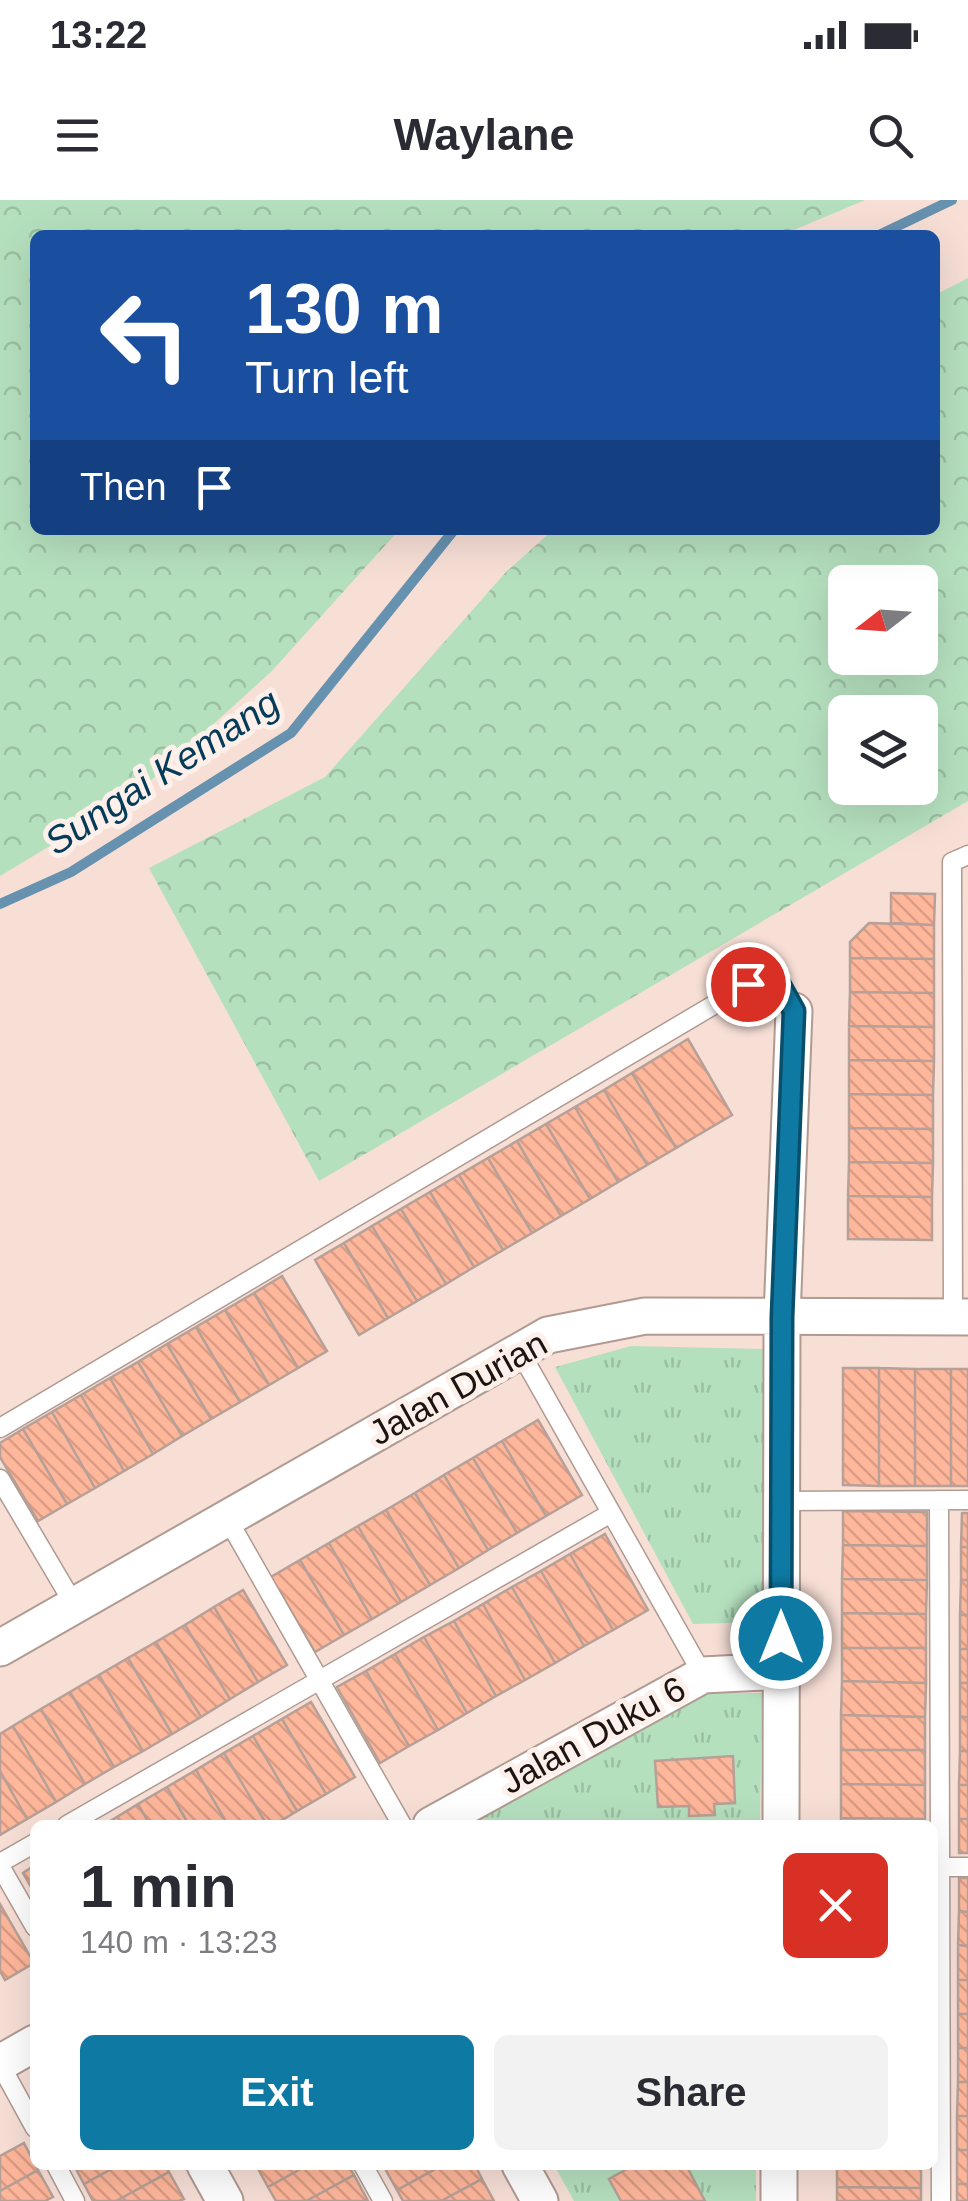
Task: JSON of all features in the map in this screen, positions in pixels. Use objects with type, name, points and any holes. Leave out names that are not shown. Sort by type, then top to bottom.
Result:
[{"type":"street","points":[[780,1820],[782,1317],[794,1011]]},
{"type":"street","name":"Jalan Durian","points":[[0,1648],[548,1335],[645,1316],[960,1318]]},
{"type":"street","points":[[703,1675],[781,1671]]},
{"type":"street","name":"Jalan Duku 6","points":[[440,1820],[703,1675]]},
{"type":"street","points":[[0,2063],[30,2047]]},
{"type":"street","points":[[209,2170],[225,2201]]},
{"type":"street","points":[[523,2170],[540,2201]]},
{"type":"street","points":[[779,2170],[779,2201]]},
{"type":"lane","points":[[960,1318],[952,862],[968,855]]},
{"type":"lane","points":[[0,1428],[748,984],[779,984],[794,1011]]},
{"type":"lane","points":[[518,1350],[703,1675]]},
{"type":"lane","points":[[0,1479],[75,1606]]},
{"type":"lane","points":[[781,1500],[968,1500]]},
{"type":"lane","points":[[936,1820],[939,1500]]},
{"type":"lane","points":[[76,1820],[611,1513]]},
{"type":"lane","points":[[227,1518],[399,1820]]},
{"type":"lane","points":[[30,1846],[0,1865],[30,1918]]},
{"type":"lane","points":[[938,1868],[968,1867]]},
{"type":"lane","points":[[938,2001],[941,2201]]},
{"type":"lane","points":[[0,2063],[30,2119]]},
{"type":"lane","points":[[59,2170],[75,2201]]},
{"type":"lane","points":[[366,2170],[382,2201]]},
{"type":"green space","points":[[0,200],[865,200],[794,230],[30,230],[30,535],[394,535],[271,672],[136,794],[0,876]]},
{"type":"green space","points":[[968,278],[968,801],[319,1181],[149,868],[325,777],[506,572],[547,535],[940,535],[940,292]]},
{"type":"green space","points":[[631,1346],[764,1349],[762,1622],[693,1624],[555,1367]]},
{"type":"green space","points":[[703,1693],[762,1693],[760,1820],[476,1820]]},
{"type":"green space","points":[[557,2170],[756,2170],[756,2201],[574,2201]]},
{"type":"building","points":[[891,893],[935,894],[934,925],[891,923]]},
{"type":"building","points":[[869,923],[934,925],[934,959],[850,958],[850,942]]},
{"type":"building","points":[[850,958],[934,959],[934,993],[850,992]]},
{"type":"building","points":[[850,992],[934,993],[934,1027],[849,1026]]},
{"type":"building","points":[[849,1026],[934,1027],[934,1061],[849,1060]]},
{"type":"building","points":[[688,1039],[732,1115],[676,1148],[632,1073]]},
{"type":"building","points":[[849,1060],[934,1061],[933,1095],[849,1094]]},
{"type":"building","points":[[632,1073],[676,1148],[647,1165],[604,1090]]},
{"type":"building","points":[[604,1090],[647,1165],[618,1182],[575,1107]]},
{"type":"building","points":[[849,1094],[933,1095],[933,1129],[849,1128]]},
{"type":"building","points":[[575,1107],[618,1182],[590,1199],[546,1124]]},
{"type":"building","points":[[546,1124],[590,1199],[561,1216],[517,1141]]},
{"type":"building","points":[[849,1128],[933,1129],[933,1163],[849,1162]]},
{"type":"building","points":[[517,1141],[561,1216],[532,1233],[488,1158]]},
{"type":"building","points":[[488,1158],[532,1233],[503,1250],[459,1175]]},
{"type":"building","points":[[849,1162],[933,1163],[932,1197],[848,1196]]},
{"type":"building","points":[[459,1175],[503,1250],[474,1267],[430,1192]]},
{"type":"building","points":[[430,1192],[474,1267],[446,1284],[401,1209]]},
{"type":"building","points":[[848,1196],[932,1197],[932,1240],[848,1239]]},
{"type":"building","points":[[401,1209],[446,1284],[417,1301],[372,1226]]},
{"type":"building","points":[[372,1226],[417,1301],[388,1318],[344,1243]]},
{"type":"building","points":[[344,1243],[388,1318],[359,1335],[315,1260]]},
{"type":"building","points":[[282,1276],[327,1351],[298,1368],[254,1293]]},
{"type":"building","points":[[254,1293],[298,1368],[269,1385],[225,1310]]},
{"type":"building","points":[[225,1310],[269,1385],[240,1402],[196,1327]]},
{"type":"building","points":[[196,1327],[240,1402],[211,1419],[167,1344]]},
{"type":"building","points":[[167,1344],[211,1419],[182,1436],[138,1362]]},
{"type":"building","points":[[138,1362],[182,1436],[153,1454],[110,1378]]},
{"type":"building","points":[[843,1368],[879,1368],[879,1486],[843,1485]]},
{"type":"building","points":[[879,1368],[915,1369],[915,1486],[879,1486]]},
{"type":"building","points":[[915,1369],[951,1369],[951,1486],[915,1486]]},
{"type":"building","points":[[951,1369],[968,1369],[968,1486],[951,1486]]},
{"type":"building","points":[[110,1378],[153,1454],[124,1471],[81,1395]]},
{"type":"building","points":[[81,1395],[124,1471],[95,1488],[52,1412]]},
{"type":"building","points":[[52,1412],[95,1488],[67,1504],[23,1429]]},
{"type":"building","points":[[538,1420],[582,1495],[546,1516],[502,1441]]},
{"type":"building","points":[[23,1429],[67,1504],[38,1521],[0,1457],[0,1443]]},
{"type":"building","points":[[502,1441],[546,1516],[517,1533],[473,1458]]},
{"type":"building","points":[[473,1458],[517,1533],[488,1550],[444,1475]]},
{"type":"building","points":[[444,1475],[488,1550],[459,1568],[415,1493]]},
{"type":"building","points":[[415,1493],[459,1568],[430,1585],[386,1510]]},
{"type":"building","points":[[386,1510],[430,1585],[401,1602],[358,1526]]},
{"type":"building","points":[[843,1511],[927,1512],[927,1546],[843,1545]]},
{"type":"building","points":[[962,1513],[968,1513],[968,1547],[961,1547]]},
{"type":"building","points":[[358,1526],[401,1602],[372,1619],[329,1543]]},
{"type":"building","points":[[605,1534],[648,1610],[613,1630],[570,1554]]},
{"type":"building","points":[[329,1543],[372,1619],[344,1635],[300,1560]]},
{"type":"building","points":[[843,1545],[927,1546],[927,1580],[842,1579]]},
{"type":"building","points":[[961,1547],[968,1547],[968,1580],[961,1580]]},
{"type":"building","points":[[570,1554],[613,1630],[584,1646],[541,1571]]},
{"type":"building","points":[[300,1560],[344,1635],[315,1652],[271,1577]]},
{"type":"building","points":[[541,1571],[584,1646],[555,1663],[512,1587]]},
{"type":"building","points":[[842,1579],[927,1580],[926,1614],[842,1613]]},
{"type":"building","points":[[961,1580],[968,1580],[968,1615],[960,1615]]},
{"type":"building","points":[[512,1587],[555,1663],[525,1680],[483,1604]]},
{"type":"building","points":[[243,1590],[287,1665],[258,1682],[214,1607]]},
{"type":"building","points":[[483,1604],[525,1680],[496,1696],[454,1621]]},
{"type":"building","points":[[214,1607],[258,1682],[230,1699],[185,1625]]},
{"type":"building","points":[[842,1613],[926,1614],[926,1648],[842,1648]]},
{"type":"building","points":[[960,1615],[968,1615],[968,1649],[960,1649]]},
{"type":"building","points":[[454,1621],[496,1696],[467,1713],[424,1637]]},
{"type":"building","points":[[185,1625],[230,1699],[201,1717],[156,1642]]},
{"type":"building","points":[[424,1637],[467,1713],[438,1730],[395,1654]]},
{"type":"building","points":[[156,1642],[201,1717],[172,1734],[128,1658]]},
{"type":"building","points":[[842,1648],[926,1648],[926,1683],[842,1681]]},
{"type":"building","points":[[960,1649],[968,1649],[968,1683],[960,1683]]},
{"type":"building","points":[[395,1654],[438,1730],[409,1746],[366,1671]]},
{"type":"building","points":[[128,1658],[172,1734],[143,1751],[99,1675]]},
{"type":"building","points":[[366,1671],[409,1746],[380,1763],[337,1687]]},
{"type":"building","points":[[99,1675],[143,1751],[114,1767],[70,1692]]},
{"type":"building","points":[[842,1681],[926,1683],[925,1717],[841,1715]]},
{"type":"building","points":[[960,1683],[968,1683],[968,1717],[960,1717]]},
{"type":"building","points":[[70,1692],[114,1767],[85,1784],[41,1709]]},
{"type":"building","points":[[311,1702],[355,1777],[326,1794],[282,1719]]},
{"type":"building","points":[[41,1709],[85,1784],[56,1802],[13,1726]]},
{"type":"building","points":[[841,1715],[925,1717],[925,1750],[841,1750]]},
{"type":"building","points":[[960,1717],[968,1717],[968,1751],[960,1751]]},
{"type":"building","points":[[282,1719],[326,1794],[297,1811],[253,1736]]},
{"type":"building","points":[[13,1726],[56,1802],[27,1819],[0,1771],[0,1734]]},
{"type":"building","points":[[253,1736],[297,1811],[282,1820],[264,1820],[224,1753]]},
{"type":"building","points":[[841,1750],[925,1750],[925,1785],[841,1784]]},
{"type":"building","points":[[960,1751],[968,1751],[968,1785],[959,1785]]},
{"type":"building","points":[[224,1753],[264,1820],[225,1820],[196,1770]]},
{"type":"building","points":[[733,1756],[735,1803],[714,1804],[715,1815],[689,1816],[689,1806],[658,1807],[655,1761]]},
{"type":"building","points":[[196,1770],[225,1820],[186,1820],[167,1787]]},
{"type":"building","points":[[0,1771],[27,1819],[0,1835]]},
{"type":"building","points":[[841,1784],[925,1785],[925,1819],[841,1818]]},
{"type":"building","points":[[959,1785],[968,1785],[968,1819],[959,1819]]},
{"type":"building","points":[[167,1787],[186,1820],[147,1820],[138,1804]]},
{"type":"building","points":[[138,1804],[147,1820],[112,1820]]},
{"type":"building","points":[[841,1818],[925,1819],[925,1820]]},
{"type":"building","points":[[959,1819],[968,1819],[968,1853],[959,1853]]},
{"type":"building","points":[[959,1878],[968,1878],[968,1912],[959,1911]]},
{"type":"building","points":[[0,1904],[30,1956],[30,1965],[5,1980],[0,1971]]},
{"type":"building","points":[[959,1911],[968,1912],[968,1946],[958,1945]]},
{"type":"building","points":[[958,1945],[968,1946],[968,1980],[958,1980]]},
{"type":"building","points":[[958,1980],[968,1980],[968,2014],[958,2014]]},
{"type":"building","points":[[958,2014],[968,2014],[968,2048],[958,2048]]},
{"type":"building","points":[[958,2048],[968,2048],[968,2082],[958,2082]]},
{"type":"building","points":[[958,2082],[968,2082],[968,2116],[957,2116]]},
{"type":"building","points":[[957,2116],[968,2116],[968,2150],[957,2150]]},
{"type":"building","points":[[24,2143],[30,2155],[30,2170],[38,2170],[0,2191],[0,2156]]},
{"type":"building","points":[[957,2150],[968,2150],[968,2184],[957,2184]]},
{"type":"building","points":[[38,2170],[53,2197],[45,2201],[0,2201],[0,2191]]},
{"type":"building","points":[[77,2170],[110,2170],[84,2184]]},
{"type":"building","points":[[110,2170],[169,2172],[116,2201],[93,2201],[84,2184]]},
{"type":"building","points":[[259,2170],[299,2170],[268,2187]]},
{"type":"building","points":[[299,2170],[351,2170],[354,2175],[306,2201],[276,2201],[268,2187]]},
{"type":"building","points":[[386,2170],[434,2170],[397,2190]]},
{"type":"building","points":[[434,2170],[478,2170],[482,2179],[441,2201],[403,2201],[397,2190]]},
{"type":"building","points":[[625,2170],[689,2170],[705,2201],[621,2201],[609,2179]]},
{"type":"building","points":[[837,2170],[921,2170],[921,2188],[837,2187]]},
{"type":"building","points":[[169,2172],[184,2199],[116,2201]]},
{"type":"building","points":[[354,2175],[368,2201],[306,2201]]},
{"type":"building","points":[[482,2179],[494,2201],[441,2201]]},
{"type":"building","points":[[957,2184],[968,2184],[968,2201],[957,2201]]},
{"type":"building","points":[[837,2187],[921,2188],[921,2201],[837,2201]]},
{"type":"waterway","name":"Sungai Kemang","points":[[889,230],[952,200]]},
{"type":"waterway","name":"Sungai Kemang","points":[[0,904],[71,872],[291,733],[450,535]]},
{"type":"route","points":[[748,984],[779,984],[794,1011],[782,1317],[781,1638]]}]
